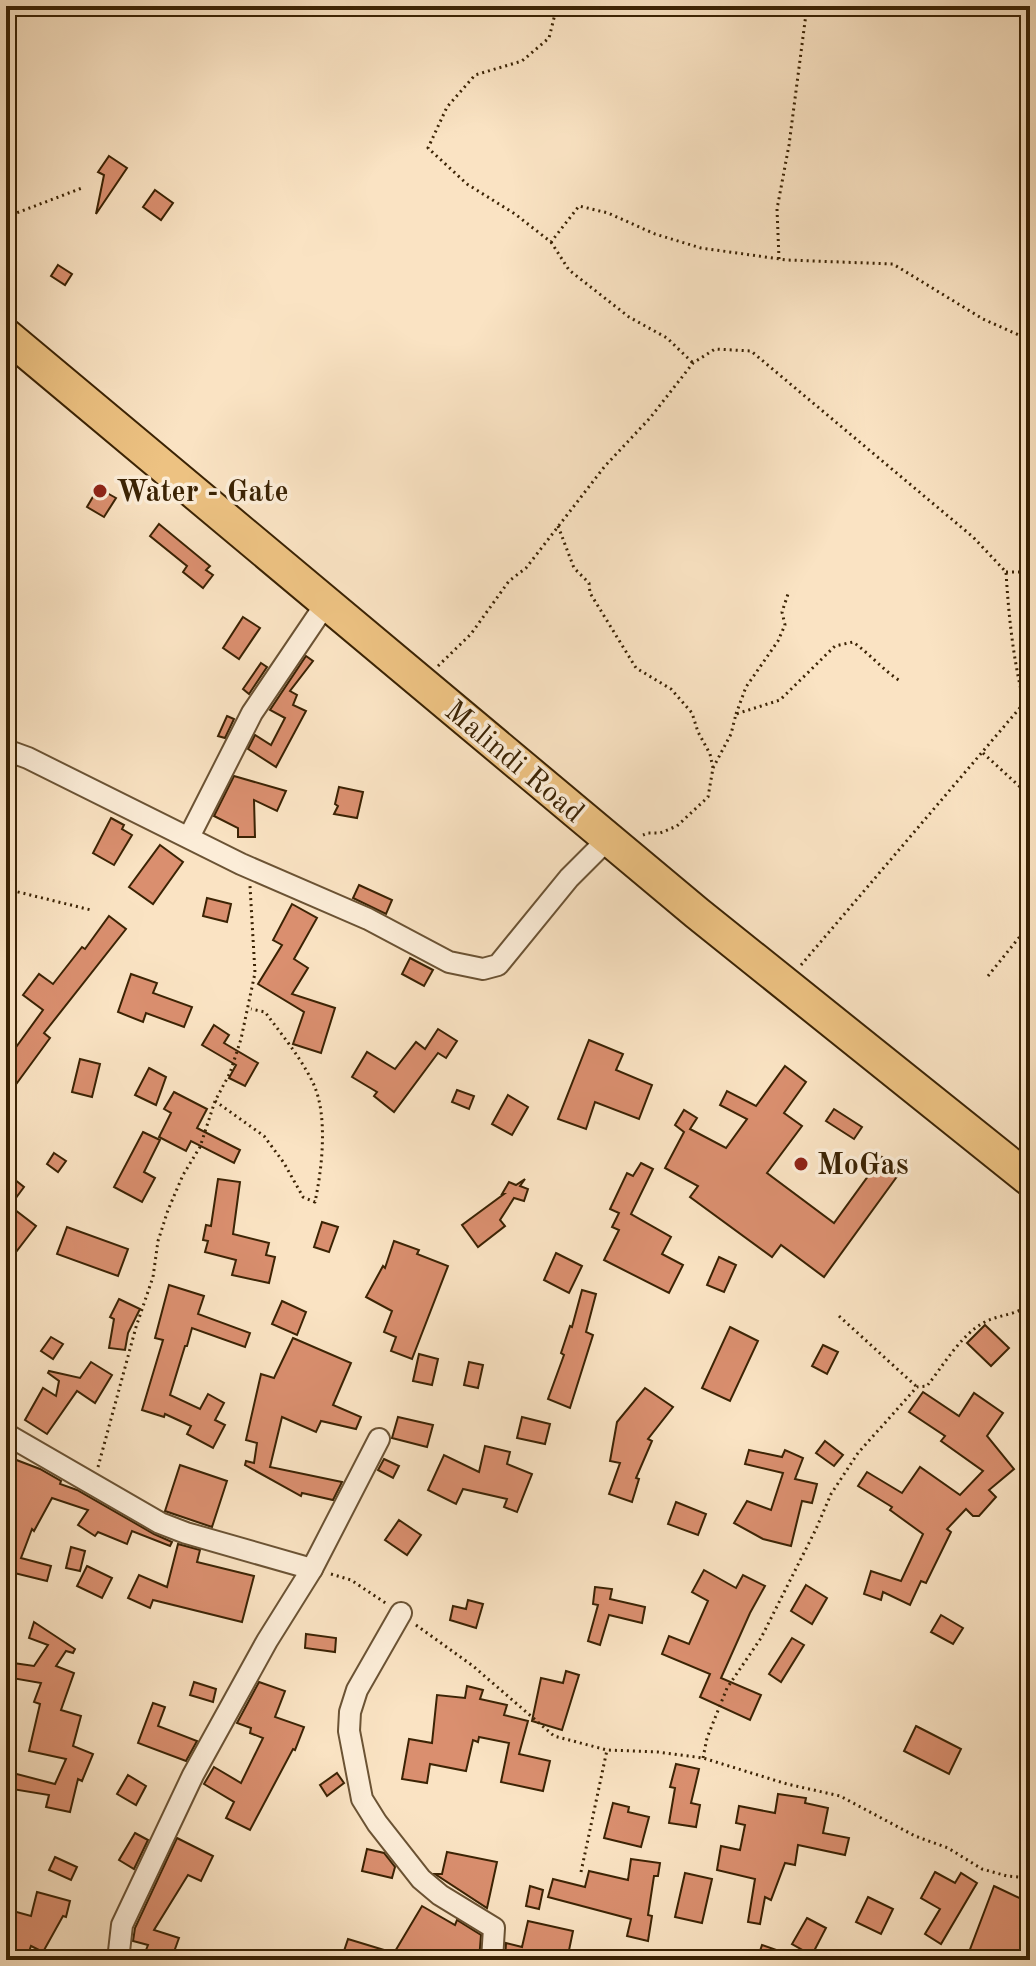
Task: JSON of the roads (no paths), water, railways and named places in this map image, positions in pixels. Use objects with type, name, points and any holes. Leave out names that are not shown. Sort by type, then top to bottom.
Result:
[{"type":"highway","name":"Malindi Road","points":[[6,335],[617,846],[1030,1180]]},
{"type":"street","points":[[189,837],[252,713],[327,602]]},
{"type":"street","points":[[6,750],[241,864],[368,919],[449,962],[483,969],[498,965],[569,878],[617,846]]},
{"type":"street","points":[[6,1434],[160,1523],[312,1569]]},
{"type":"street","points":[[118,1960],[122,1925],[147,1869],[225,1715],[312,1569],[379,1439]]},
{"type":"street","points":[[401,1613],[357,1690],[350,1712],[349,1731],[362,1799],[421,1879],[440,1895],[494,1928],[492,1960]]},
{"type":"place","name":"Water - Gate","points":[[100,491]]},
{"type":"place","name":"MoGas","points":[[801,1164]]}]
